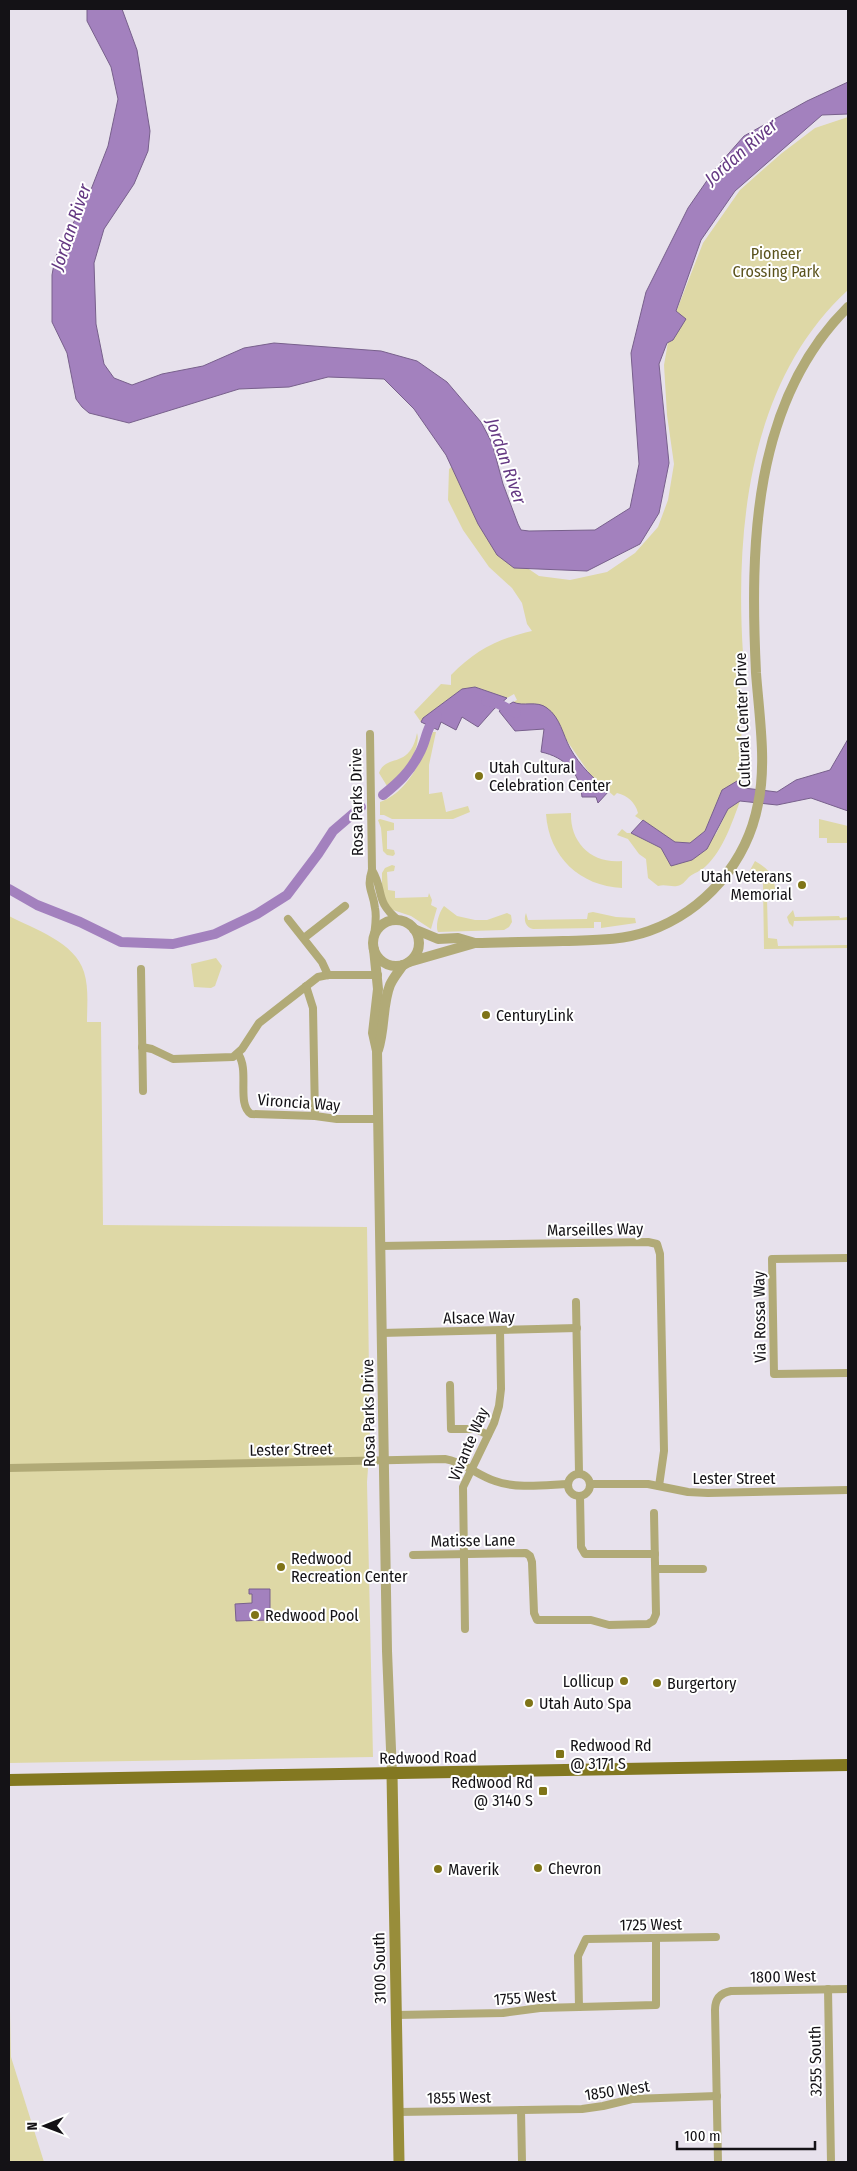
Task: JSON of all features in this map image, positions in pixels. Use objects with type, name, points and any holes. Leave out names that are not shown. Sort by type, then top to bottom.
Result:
[{"type":"main road","name":"Redwood Road","points":[[9,1780],[848,1765]]},
{"type":"main road","name":"3100 South","points":[[392,1774],[399,2162]]},
{"type":"street","name":"Cultural Center Drive","points":[[406,963],[475,943],[606,940],[635,935],[673,920],[705,898],[730,870],[746,842],[759,803],[761,758],[754,590],[756,538],[764,474],[776,429],[798,376],[821,339],[848,307]]},
{"type":"street","name":"Rosa Parks Drive","points":[[370,734],[372,870],[369,881],[370,892],[375,906],[374,936]]},
{"type":"street","name":"Rosa Parks Drive","points":[[372,870],[378,880],[382,903],[398,920]]},
{"type":"street","points":[[304,938],[345,906]]},
{"type":"street","points":[[288,919],[322,962],[328,975]]},
{"type":"street","points":[[392,920],[398,920],[414,929],[417,934],[417,953],[406,963],[391,965],[385,963],[376,954],[374,936],[381,926],[392,920]]},
{"type":"street","name":"Cultural Center Drive","points":[[414,929],[438,939],[458,938],[475,943]]},
{"type":"street","name":"Rosa Parks Drive","points":[[374,949],[378,975],[378,994],[373,1033],[377,1051],[383,1461],[392,1774]]},
{"type":"street","name":"Rosa Parks Drive","points":[[377,1051],[383,1034],[384,1014],[390,985],[406,963]]},
{"type":"street","points":[[140,969],[142,1091]]},
{"type":"street","points":[[142,1047],[152,1049],[175,1059],[231,1057],[238,1054],[259,1023],[318,977],[328,975],[378,975]]},
{"type":"street","points":[[306,986],[313,1008],[315,1116]]},
{"type":"street","name":"Vironcia Way","points":[[238,1054],[244,1064],[244,1104],[248,1112],[256,1115],[315,1116],[337,1119],[378,1118]]},
{"type":"street","name":"Marseilles Way","points":[[380,1246],[648,1242],[657,1244],[660,1254],[664,1451],[659,1486]]},
{"type":"street","name":"Via Rossa Way","points":[[848,1258],[772,1259],[774,1374],[848,1373]]},
{"type":"street","points":[[576,1302],[579,1474]]},
{"type":"street","name":"Alsace Way","points":[[382,1333],[576,1328]]},
{"type":"street","name":"Vivante Way","points":[[465,1629],[463,1491],[464,1483],[494,1423],[501,1398],[500,1330]]},
{"type":"street","points":[[450,1385],[451,1428],[476,1429],[488,1435]]},
{"type":"street","name":"Lester Street","points":[[9,1468],[445,1460],[460,1463],[488,1479],[504,1484],[522,1486],[568,1484]]},
{"type":"street","points":[[579,1474],[586,1475],[591,1484],[589,1491],[580,1496],[570,1491],[568,1484],[573,1476],[579,1474]]},
{"type":"street","name":"Lester Street","points":[[591,1484],[637,1483],[688,1492],[708,1493],[848,1490]]},
{"type":"street","points":[[580,1496],[581,1547],[585,1554],[655,1554]]},
{"type":"street","points":[[654,1513],[656,1570],[703,1569]]},
{"type":"street","name":"Matisse Lane","points":[[413,1555],[528,1554],[532,1562],[534,1613],[535,1618],[540,1621],[591,1620],[607,1624],[645,1624],[653,1621],[656,1614],[656,1570]]},
{"type":"street","name":"1725 West","points":[[579,2007],[578,1956],[586,1939],[716,1937]]},
{"type":"street","name":"1755 West","points":[[396,2015],[503,2013],[540,2008],[656,2006],[656,1938]]},
{"type":"street","name":"3255 South","points":[[828,1989],[830,2162]]},
{"type":"street","name":"1800 West","points":[[716,2096],[715,2006],[720,1995],[731,1991],[848,1989]]},
{"type":"street","points":[[716,2096],[718,2162]]},
{"type":"street","name":"1850 West","points":[[521,2110],[593,2108],[641,2098],[716,2096]]},
{"type":"street","points":[[521,2110],[522,2162]]},
{"type":"street","name":"1855 West","points":[[398,2112],[521,2110]]},
{"type":"green space","name":"Pioneer Crossing Park","points":[[848,117],[848,290],[815,327],[789,368],[769,412],[755,459],[747,507],[742,557],[741,606],[743,654],[739,657],[743,788],[722,790],[705,831],[690,843],[675,842],[635,816],[638,813],[637,809],[628,798],[617,793],[614,796],[592,777],[565,738],[537,704],[517,704],[513,702],[517,700],[514,694],[507,698],[475,687],[462,689],[423,718],[421,722],[414,712],[441,684],[451,685],[451,675],[478,652],[508,638],[532,631],[527,624],[522,603],[512,588],[489,567],[463,530],[448,500],[449,469],[458,462],[517,561],[539,576],[570,580],[607,572],[635,553],[658,527],[668,500],[674,464],[667,415],[664,365],[671,325],[703,243],[740,190],[782,153],[815,128]]},
{"type":"green space","points":[[433,732],[436,732],[429,765],[429,794],[442,792],[446,812],[468,806],[470,812],[453,819],[392,819],[380,815],[380,802],[390,797],[407,782],[419,763]]},
{"type":"green space","points":[[417,733],[417,746],[410,763],[399,778],[387,786],[379,773],[382,767],[404,757],[414,745]]},
{"type":"green space","points":[[740,801],[726,836],[712,860],[704,868],[679,885],[658,886],[648,878],[646,859],[639,854],[628,839],[617,835],[622,829],[661,848],[671,865],[716,834],[728,809]]},
{"type":"green space","points":[[571,813],[574,834],[585,849],[601,859],[622,861],[622,888],[593,882],[580,875],[560,856],[548,829],[546,814]]},
{"type":"green space","points":[[819,819],[848,826],[848,843],[827,843],[827,838],[819,838]]},
{"type":"green space","points":[[378,820],[394,823],[394,830],[387,831],[387,849],[394,850],[395,854],[393,856],[387,855],[383,851],[381,828]]},
{"type":"green space","points":[[755,861],[769,871],[775,884],[775,896],[767,898],[768,938],[777,939],[778,946],[848,945],[848,948],[764,949],[763,884],[760,878],[749,872]]},
{"type":"green space","points":[[392,865],[395,866],[394,871],[387,872],[388,890],[395,891],[395,898],[428,897],[429,893],[432,900],[431,905],[437,908],[431,929],[411,916],[393,910],[388,906],[382,890],[382,873],[385,868]]},
{"type":"green space","points":[[444,906],[457,916],[475,920],[487,920],[507,913],[511,915],[512,922],[504,930],[438,932],[438,919]]},
{"type":"green space","points":[[793,910],[795,917],[839,916],[840,918],[848,917],[848,920],[794,921],[793,927],[787,917]]},
{"type":"green space","points":[[593,912],[616,917],[635,918],[636,923],[601,928],[601,922],[594,922],[594,928],[533,929],[525,921],[526,913],[528,920],[587,919],[588,913]]},
{"type":"green space","points":[[9,916],[52,938],[72,952],[86,978],[87,1022],[101,1022],[103,1225],[367,1227],[370,1442],[367,1482],[373,1757],[9,1763]]},
{"type":"green space","points":[[216,958],[222,966],[215,986],[211,988],[194,987],[191,964]]},
{"type":"green space","points":[[9,1964],[11,2057],[44,2162],[9,2162]]},
{"type":"water","name":"Jordan River","points":[[87,9],[122,9],[137,50],[150,131],[148,151],[134,184],[104,229],[94,263],[96,324],[104,364],[114,378],[132,385],[162,374],[203,366],[244,348],[274,343],[381,351],[417,361],[447,382],[481,422],[492,443],[503,484],[518,524],[521,530],[529,531],[595,530],[630,508],[639,464],[631,353],[646,292],[688,208],[715,169],[744,136],[807,101],[848,82],[848,114],[822,115],[735,191],[701,240],[676,311],[686,319],[673,340],[667,343],[659,364],[669,463],[659,513],[640,544],[587,571],[514,568],[497,555],[478,524],[446,455],[414,409],[384,379],[328,377],[289,387],[239,389],[129,423],[89,413],[82,407],[76,399],[67,353],[52,322],[52,275],[55,258],[92,187],[108,146],[118,99],[111,67],[87,21]]},
{"type":"water","points":[[475,687],[507,698],[478,727],[462,717],[456,730],[441,722],[438,730],[421,722],[423,718],[462,689]]},
{"type":"water","points":[[513,702],[539,704],[547,708],[555,716],[578,761],[609,791],[598,803],[596,797],[582,797],[581,788],[570,767],[550,754],[541,752],[544,729],[515,731],[499,711]]},
{"type":"water","points":[[848,739],[848,811],[811,798],[777,805],[740,801],[728,809],[707,849],[692,860],[671,866],[661,848],[631,833],[643,820],[675,842],[690,843],[705,831],[722,790],[737,781],[744,788],[777,792],[796,780],[830,770]]},
{"type":"water","points":[[249,1589],[270,1589],[270,1620],[236,1621],[235,1604],[252,1603],[252,1594],[249,1594]]},
{"type":"waterway","points":[[486,701],[499,704],[516,713]]},
{"type":"waterway","points":[[383,795],[408,772],[422,749],[430,725],[437,716]]},
{"type":"waterway","points":[[9,889],[37,905],[80,922],[121,942],[173,944],[215,934],[257,914],[287,895],[333,831],[361,807]]},
{"type":"place","name":"Utah Cultural Celebration Center","points":[[479,776]]},
{"type":"place","name":"Utah Veterans Memorial","points":[[802,885]]},
{"type":"place","name":"CenturyLink","points":[[486,1015]]},
{"type":"place","name":"Redwood Recreation Center","points":[[281,1567]]},
{"type":"place","name":"Redwood Pool","points":[[255,1615]]},
{"type":"place","name":"Lollicup","points":[[624,1681]]},
{"type":"place","name":"Burgertory","points":[[657,1683]]},
{"type":"place","name":"Utah Auto Spa","points":[[529,1703]]},
{"type":"place","name":"Redwood Rd @ 3171 S","points":[[560,1754]]},
{"type":"place","name":"Redwood Rd @ 3140 S","points":[[543,1791]]},
{"type":"place","name":"Chevron","points":[[538,1868]]},
{"type":"place","name":"Maverik","points":[[438,1869]]}]
